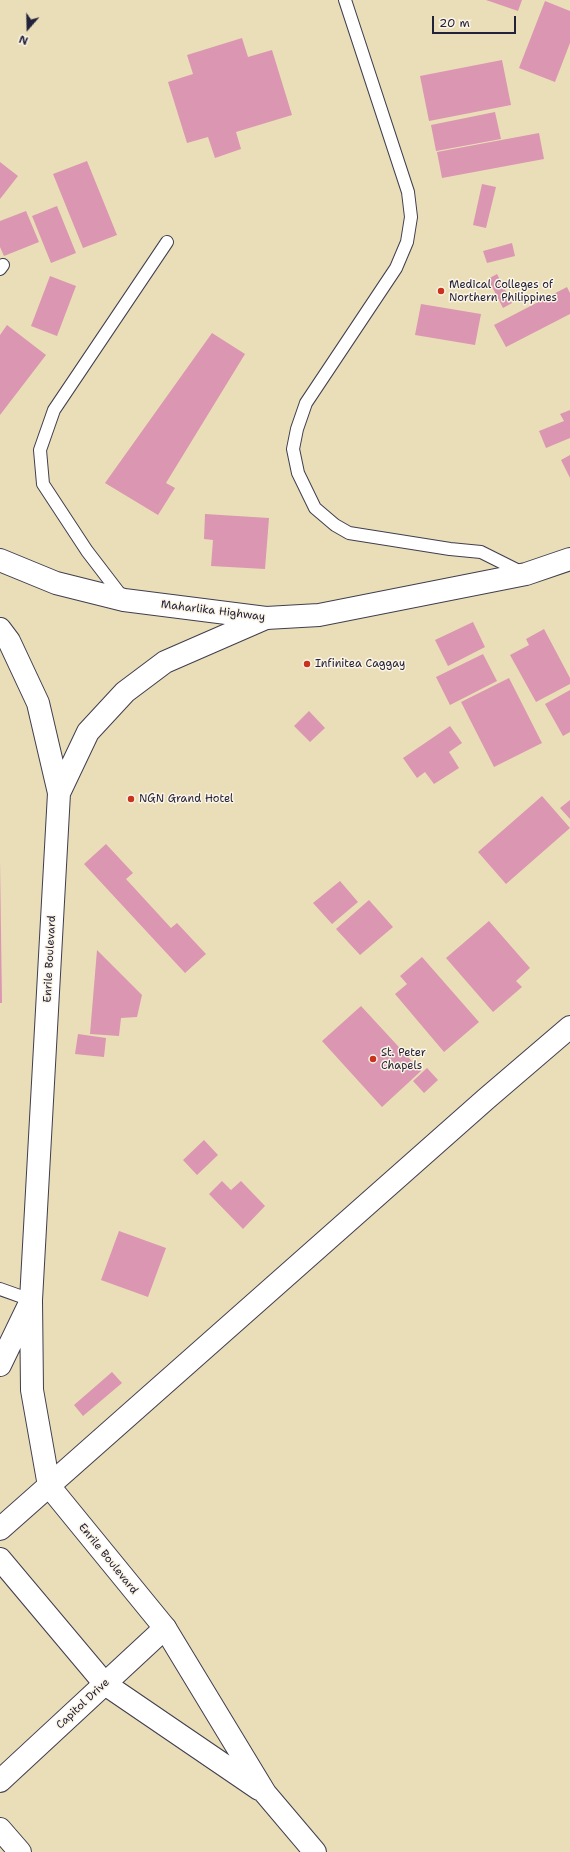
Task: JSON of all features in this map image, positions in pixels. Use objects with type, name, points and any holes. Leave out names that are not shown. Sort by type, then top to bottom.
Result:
[{"type":"main road","name":"Maharlika Highway","points":[[0,560],[56,583],[124,600],[266,618],[319,615],[526,574],[570,559]]},
{"type":"main road","points":[[59,793],[88,732],[125,692],[165,662],[266,618]]},
{"type":"main road","name":"Enrile Boulevard","points":[[0,629],[9,641],[38,703],[59,793],[31,1300],[32,1390],[49,1486],[165,1628],[264,1793],[315,1852]]},
{"type":"main road","points":[[0,1529],[486,1098],[570,1028]]},
{"type":"main road","name":"Enrile Boulevard","points":[[0,1365],[31,1300]]},
{"type":"main road","name":"Enrile Boulevard","points":[[0,1559],[105,1684],[264,1793]]},
{"type":"main road","name":"Capitol Drive","points":[[0,1780],[165,1628]]},
{"type":"main road","points":[[0,1829],[20,1852]]},
{"type":"lane","points":[[345,0],[408,192],[412,217],[407,242],[396,268],[306,403],[297,429],[293,449],[298,474],[315,508],[335,525],[349,533],[450,549],[481,552],[526,574]]},
{"type":"lane","points":[[124,600],[87,551],[43,484],[40,450],[54,410],[167,242]]},
{"type":"lane","points":[[0,1289],[31,1300]]},
{"type":"building","points":[[486,0],[522,0],[518,11]]},
{"type":"building","points":[[545,1],[570,11],[570,43],[555,82],[519,68]]},
{"type":"building","points":[[242,38],[248,57],[272,50],[292,115],[236,132],[241,149],[215,158],[208,137],[187,143],[168,82],[193,74],[187,55]]},
{"type":"building","points":[[502,60],[511,105],[429,121],[420,76]]},
{"type":"building","points":[[495,112],[501,139],[436,151],[431,125]]},
{"type":"building","points":[[539,133],[544,159],[442,178],[437,152]]},
{"type":"building","points":[[87,161],[117,235],[83,248],[53,174]]},
{"type":"building","points":[[0,162],[18,176],[0,199]]},
{"type":"building","points":[[482,184],[496,187],[486,228],[473,225]]},
{"type":"building","points":[[57,206],[76,253],[51,263],[32,216]]},
{"type":"building","points":[[26,211],[39,242],[4,256],[0,247],[0,221]]},
{"type":"building","points":[[512,243],[515,256],[487,263],[483,251]]},
{"type":"building","points":[[497,274],[512,303],[503,308],[488,279]]},
{"type":"building","points":[[50,276],[76,286],[57,336],[31,326]]},
{"type":"building","points":[[567,287],[570,293],[570,314],[506,347],[494,325]]},
{"type":"building","points":[[421,304],[481,314],[475,345],[415,335]]},
{"type":"building","points":[[7,325],[46,355],[0,415],[0,335]]},
{"type":"building","points":[[212,333],[245,354],[166,483],[175,488],[158,515],[105,483]]},
{"type":"building","points":[[570,410],[570,438],[546,448],[539,431],[564,421],[560,414]]},
{"type":"building","points":[[570,455],[570,478],[561,460]]},
{"type":"building","points":[[205,514],[269,518],[265,569],[211,566],[213,540],[204,539]]},
{"type":"building","points":[[473,622],[485,647],[448,666],[435,640]]},
{"type":"building","points":[[544,629],[570,678],[570,684],[536,702],[510,655],[529,645],[526,639]]},
{"type":"building","points":[[483,654],[497,681],[450,705],[436,677]]},
{"type":"building","points":[[509,678],[542,743],[494,767],[461,702]]},
{"type":"building","points":[[570,690],[570,732],[563,736],[545,704]]},
{"type":"building","points":[[309,711],[325,728],[310,742],[294,726]]},
{"type":"building","points":[[450,726],[462,743],[449,752],[459,768],[434,784],[425,772],[417,778],[403,758]]},
{"type":"building","points":[[542,796],[570,828],[506,884],[478,852]]},
{"type":"building","points":[[570,800],[570,819],[560,808]]},
{"type":"building","points":[[106,844],[133,873],[126,879],[171,928],[177,923],[206,954],[185,973],[84,864]]},
{"type":"building","points":[[0,860],[2,1003],[0,1003]]},
{"type":"building","points":[[340,881],[358,902],[332,924],[313,903]]},
{"type":"building","points":[[369,900],[393,927],[360,955],[336,929]]},
{"type":"building","points":[[489,921],[530,968],[516,981],[522,987],[493,1012],[446,958]]},
{"type":"building","points":[[97,950],[142,995],[137,1017],[121,1018],[119,1036],[90,1034]]},
{"type":"building","points":[[422,957],[479,1022],[444,1052],[395,994],[407,984],[400,976]]},
{"type":"building","points":[[361,1006],[421,1071],[382,1107],[322,1041]]},
{"type":"building","points":[[78,1034],[106,1038],[104,1057],[75,1054]]},
{"type":"building","points":[[427,1068],[438,1080],[424,1093],[413,1081]]},
{"type":"building","points":[[204,1140],[218,1155],[197,1175],[183,1160]]},
{"type":"building","points":[[222,1181],[231,1190],[241,1181],[265,1206],[243,1229],[209,1194]]},
{"type":"building","points":[[119,1231],[166,1248],[148,1297],[101,1280]]},
{"type":"building","points":[[112,1372],[122,1383],[83,1416],[74,1405]]},
{"type":"place","name":"Medical Colleges of Northern Philippines","points":[[441,291]]},
{"type":"place","name":"Infinitea Caggay","points":[[307,664]]},
{"type":"place","name":"NGN Grand Hotel","points":[[131,799]]},
{"type":"place","name":"St. Peter Chapels","points":[[373,1059]]}]
